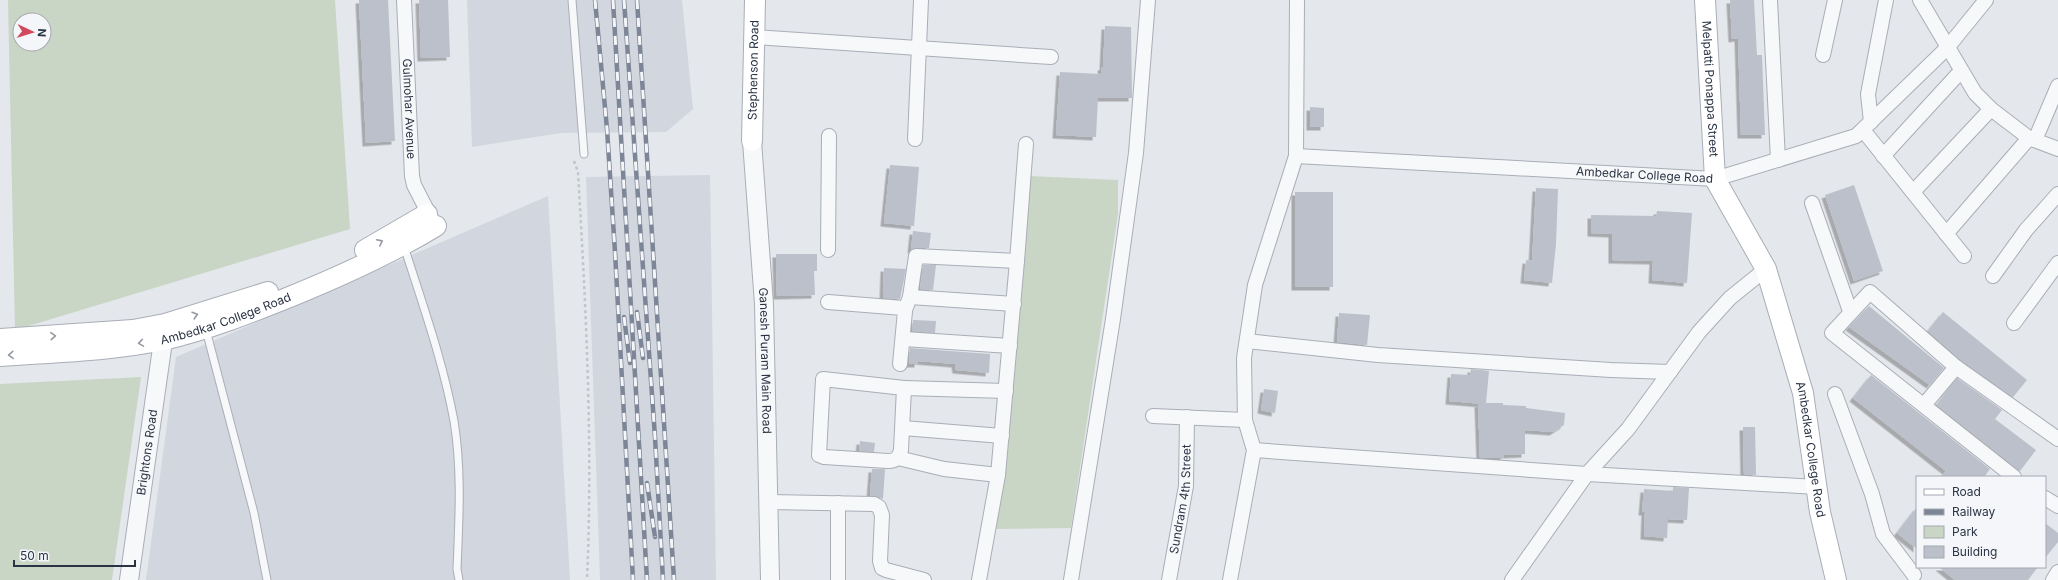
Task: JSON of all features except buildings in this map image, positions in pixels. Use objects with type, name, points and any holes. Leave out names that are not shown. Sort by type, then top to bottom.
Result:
[{"type":"main road","name":"Stephenson Road","points":[[752,141],[754,0]]},
{"type":"main road","name":"Melpatti Ponappa Street","points":[[1705,0],[1715,179]]},
{"type":"main road","name":"Ambedkar College Road","points":[[1715,179],[1766,269],[1802,393],[1820,512],[1836,580]]},
{"type":"main road","name":"Ambedkar College Road","points":[[0,339],[133,330],[164,332],[206,328],[256,311],[336,278],[404,245],[431,220]]},
{"type":"main road","name":"Ambedkar College Road","points":[[0,356],[122,346],[164,332],[338,264],[387,238],[431,220]]},
{"type":"street","name":"Gulmohar Avenue","points":[[404,0],[412,176],[414,185],[431,220]]},
{"type":"street","points":[[915,139],[921,0]]},
{"type":"street","points":[[1071,580],[1113,319],[1136,153],[1148,0]]},
{"type":"street","points":[[1230,580],[1254,450],[1245,420],[1244,358],[1255,285],[1296,156],[1297,0]]},
{"type":"street","points":[[1770,0],[1778,160]]},
{"type":"street","points":[[1823,55],[1835,0]]},
{"type":"street","points":[[1886,0],[1868,94],[1867,126],[1883,156],[1964,256]]},
{"type":"street","points":[[1920,0],[1975,93],[1991,109],[2032,139],[2058,149]]},
{"type":"street","points":[[1715,179],[1856,136],[1947,48],[1986,0]]},
{"type":"street","points":[[753,37],[1051,57]]},
{"type":"street","points":[[1883,156],[1961,71]]},
{"type":"street","points":[[1946,234],[2032,139],[2058,86]]},
{"type":"street","points":[[1913,192],[1991,109]]},
{"type":"street","points":[[828,250],[829,136]]},
{"type":"street","name":"Ganesh Puram Main Road","points":[[752,141],[764,304],[770,502],[770,580]]},
{"type":"street","points":[[979,580],[998,475],[1018,261],[1026,144]]},
{"type":"street","name":"Ambedkar College Road","points":[[1296,156],[1715,179]]},
{"type":"street","points":[[1993,276],[2026,230],[2058,194]]},
{"type":"street","points":[[1812,203],[1850,311]]},
{"type":"street","points":[[900,364],[916,256],[1018,261]]},
{"type":"street","points":[[2014,323],[2058,262]]},
{"type":"street","points":[[1512,580],[1587,474],[1628,429],[1699,332],[1730,298],[1766,269]]},
{"type":"street","points":[[2010,476],[1996,472],[1924,405],[1832,333],[1850,311],[1870,292],[1956,366],[2058,439]]},
{"type":"street","points":[[828,302],[902,308],[908,304],[1014,304]]},
{"type":"street","name":"Brightons Road","points":[[129,580],[164,332]]},
{"type":"street","points":[[904,339],[1010,346]]},
{"type":"street","points":[[1247,341],[1378,355],[1670,372]]},
{"type":"street","points":[[1924,405],[1956,366]]},
{"type":"street","points":[[904,388],[903,428],[901,450],[898,458],[894,461],[888,461],[824,458],[819,455],[823,379],[904,388],[1006,392]]},
{"type":"street","points":[[1835,394],[1872,494],[1884,534],[1919,574]]},
{"type":"street","points":[[1152,416],[1245,420]]},
{"type":"street","name":"Sundram 4th Street","points":[[1169,580],[1186,486],[1187,417]]},
{"type":"street","points":[[903,428],[1002,436]]},
{"type":"street","points":[[1254,450],[1587,474],[1817,487]]},
{"type":"street","points":[[898,458],[944,469],[998,475]]},
{"type":"street","points":[[2046,499],[2058,506]]},
{"type":"street","points":[[770,502],[867,503],[879,507],[882,515],[880,561],[884,575],[924,580]]},
{"type":"street","points":[[838,503],[838,580]]},
{"type":"street","points":[[2054,580],[2058,572]]},
{"type":"lane","points":[[572,0],[584,154]]},
{"type":"lane","points":[[404,245],[436,347],[454,421],[460,492],[457,569],[459,580]]},
{"type":"lane","points":[[206,328],[254,513],[267,580]]},
{"type":"path","points":[[572,157],[578,172],[585,291],[590,500],[587,580]]},
{"type":"shaded area","points":[[467,0],[682,0],[693,109],[666,132],[561,133],[472,147]]},
{"type":"shaded area","points":[[710,175],[716,580],[600,580],[586,177]]},
{"type":"shaded area","points":[[548,196],[570,580],[146,580],[176,357]]},
{"type":"green space","points":[[8,0],[335,0],[350,229],[15,330]]},
{"type":"green space","points":[[1029,176],[1118,180],[1118,214],[1071,528],[994,529]]},
{"type":"green space","points":[[141,377],[112,580],[0,580],[0,384]]},
{"type":"railway","points":[[595,0],[607,129],[633,580]]},
{"type":"railway","points":[[613,0],[647,580]]},
{"type":"railway","points":[[624,0],[655,437],[663,580]]},
{"type":"railway","points":[[637,0],[674,580]]},
{"type":"railway","points":[[637,312],[643,358]]},
{"type":"railway","points":[[624,317],[630,363]]},
{"type":"railway","points":[[647,483],[655,537]]}]
